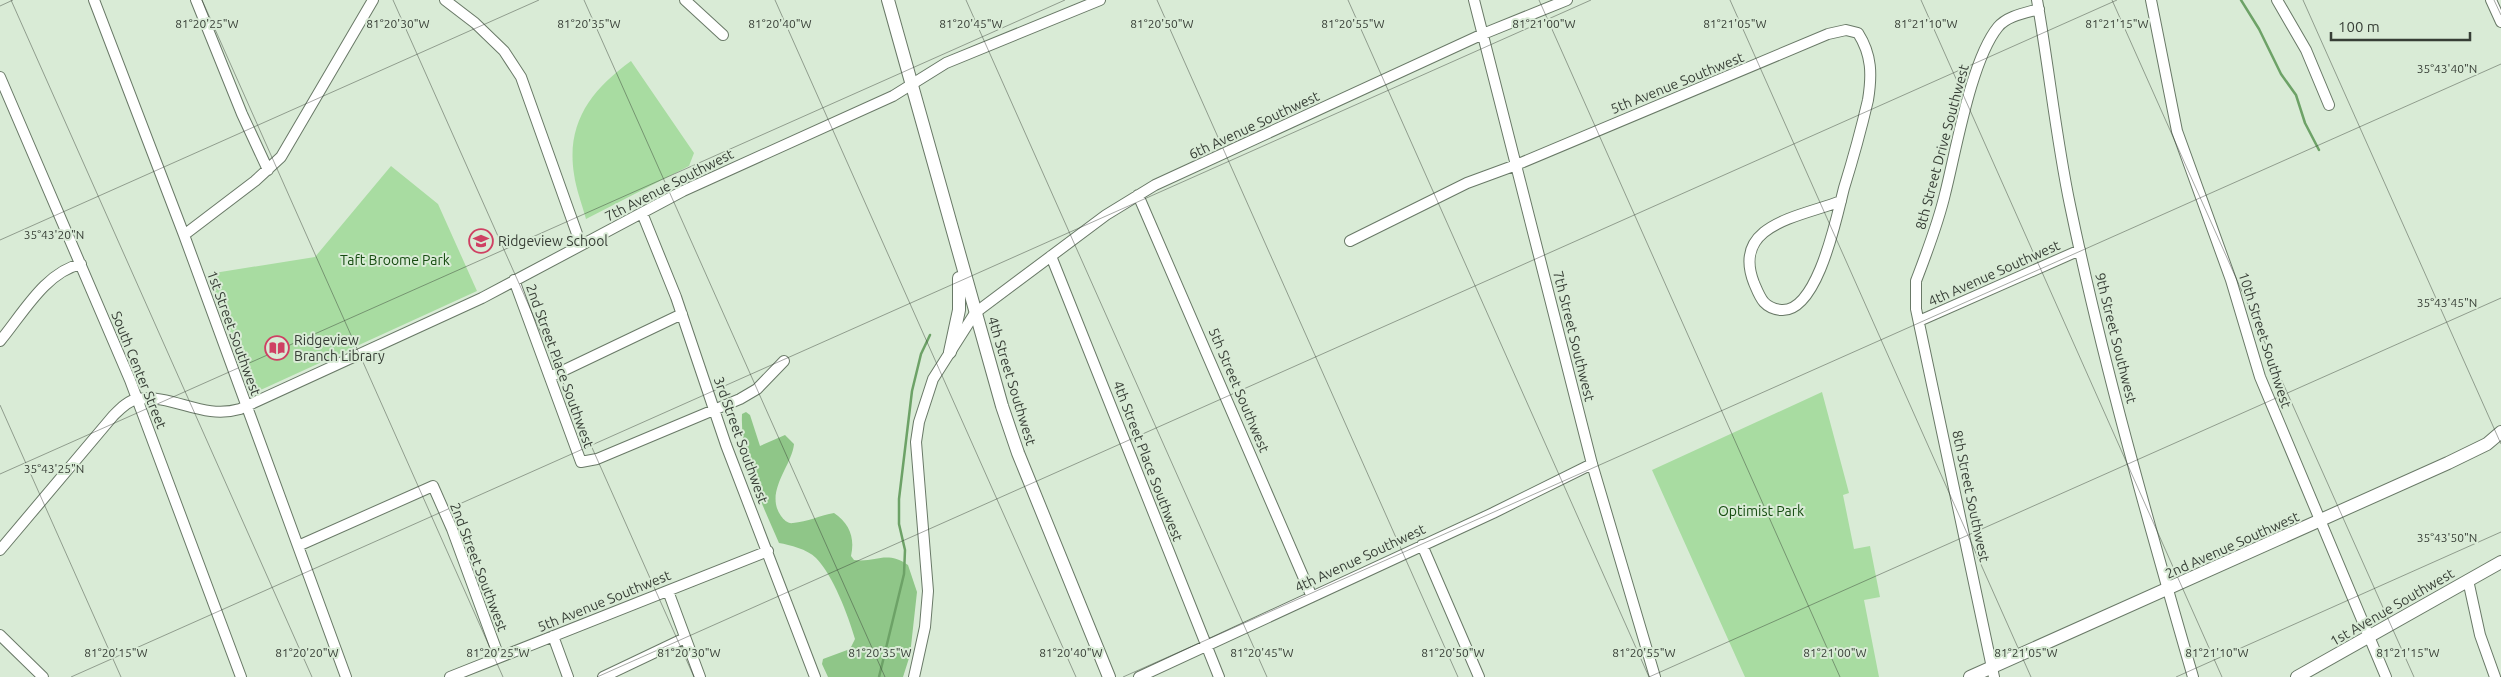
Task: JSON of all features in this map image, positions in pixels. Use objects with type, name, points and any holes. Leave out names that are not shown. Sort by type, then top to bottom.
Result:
[{"type":"main road","name":"4th Street Southwest","points":[[888,0],[975,313],[1018,452],[1109,677]]},
{"type":"main road","points":[[950,352],[960,299],[956,243]]},
{"type":"main road","name":"2nd Avenue Southwest","points":[[1970,677],[1993,672],[2168,589],[2320,522],[2487,444],[2501,432]]},
{"type":"main road","name":"1st Avenue Southwest","points":[[2297,677],[2501,562]]},
{"type":"street","name":"1st Street Southwest","points":[[94,0],[184,235],[346,677]]},
{"type":"street","points":[[196,0],[242,114],[268,170]]},
{"type":"street","points":[[184,235],[268,170],[281,157],[373,0]]},
{"type":"street","points":[[446,0],[475,23],[504,51],[521,77],[582,245]]},
{"type":"street","points":[[686,0],[724,35]]},
{"type":"street","name":"7th Street Southwest","points":[[1474,0],[1592,464],[1655,677]]},
{"type":"street","name":"6th Avenue Southwest","points":[[975,313],[1106,215],[1138,195],[1483,34],[1567,0]]},
{"type":"street","name":"10th Street Southwest","points":[[2151,0],[2177,131],[2231,280],[2260,376],[2386,677]]},
{"type":"street","points":[[2276,0],[2306,50],[2329,105]]},
{"type":"street","points":[[2491,0],[2501,22]]},
{"type":"street","name":"7th Avenue Southwest","points":[[137,399],[174,402],[205,412],[217,413],[229,412],[246,406],[386,343],[514,280],[683,191],[784,143],[893,96],[927,73],[968,53],[1094,1]]},
{"type":"street","name":"9th Street Southwest","points":[[2038,5],[2062,163],[2080,250],[2168,589],[2193,677]]},
{"type":"street","name":"8th Street Drive Southwest","points":[[1919,321],[1915,300],[1916,281],[1945,196],[1979,64],[1995,31],[2002,23],[2038,5]]},
{"type":"street","name":"5th Avenue Southwest","points":[[1350,241],[1467,183],[1516,165],[1828,34],[1846,30],[1858,33],[1864,43],[1870,60],[1872,78],[1862,124],[1841,201],[1824,260],[1805,297],[1798,304],[1785,310],[1771,308],[1764,304],[1748,266],[1748,255],[1752,245],[1765,230],[1841,201]]},
{"type":"street","name":"South Center Street","points":[[0,77],[137,399],[241,677]]},
{"type":"street","name":"5th Street Southwest","points":[[1138,195],[1312,597]]},
{"type":"street","name":"3rd Street Southwest","points":[[642,213],[682,314],[714,411],[815,677]]},
{"type":"street","name":"4th Avenue Southwest","points":[[1919,321],[2080,250]]},
{"type":"street","name":"4th Street Place Southwest","points":[[1051,256],[1205,646],[1219,677]]},
{"type":"street","points":[[0,341],[53,278],[66,269],[81,264]]},
{"type":"street","name":"2nd Street Place Southwest","points":[[514,280],[580,462],[597,459],[714,411]]},
{"type":"street","points":[[914,677],[925,627],[928,591],[916,462],[918,422],[934,379],[975,313]]},
{"type":"street","points":[[550,377],[682,314]]},
{"type":"street","name":"8th Street Southwest","points":[[1919,321],[1991,655],[1993,672]]},
{"type":"street","points":[[714,411],[757,389],[784,361]]},
{"type":"street","points":[[0,550],[113,416],[124,405],[137,399]]},
{"type":"street","name":"4th Avenue Southwest","points":[[1139,677],[1592,464]]},
{"type":"street","name":"2nd Street Southwest","points":[[298,546],[433,486],[452,529],[499,657]]},
{"type":"street","points":[[1422,545],[1479,677]]},
{"type":"street","name":"5th Avenue Southwest","points":[[450,677],[768,551]]},
{"type":"street","points":[[2468,580],[2480,635],[2495,677]]},
{"type":"street","points":[[668,591],[700,677]]},
{"type":"street","points":[[0,635],[43,677]]},
{"type":"street","points":[[553,636],[568,677]]},
{"type":"street","points":[[603,677],[686,638]]},
{"type":"green space","points":[[631,61],[694,153],[689,166],[586,219],[574,174],[574,139],[578,123],[584,109],[593,96]]},
{"type":"green space","name":"Taft Broome Park","points":[[391,166],[438,204],[477,291],[254,393],[208,274],[315,257]]},
{"type":"green space","name":"Optimist Park","points":[[1822,392],[1849,493],[1843,495],[1854,549],[1870,546],[1880,597],[1864,600],[1879,677],[1745,677],[1652,470]]},
{"type":"green space","points":[[746,412],[750,415],[760,446],[785,435],[794,444],[777,488],[777,507],[785,520],[789,523],[798,522],[834,513],[844,522],[850,532],[852,537],[851,556],[854,560],[893,558],[908,565],[917,592],[910,655],[903,677],[828,677],[822,664],[823,659],[850,649],[855,639],[852,629],[839,596],[822,565],[808,552],[779,543],[748,464],[742,431],[742,414]]},
{"type":"waterway","points":[[2241,0],[2259,29],[2281,74],[2296,95],[2305,123],[2319,150]]},
{"type":"waterway","points":[[879,677],[904,574],[905,550],[899,524],[899,499],[912,391],[921,354],[930,335]]},
{"type":"place","name":"Ridgeview School","points":[[481,241]]},
{"type":"place","name":"Ridgeview Branch Library","points":[[277,348]]}]
